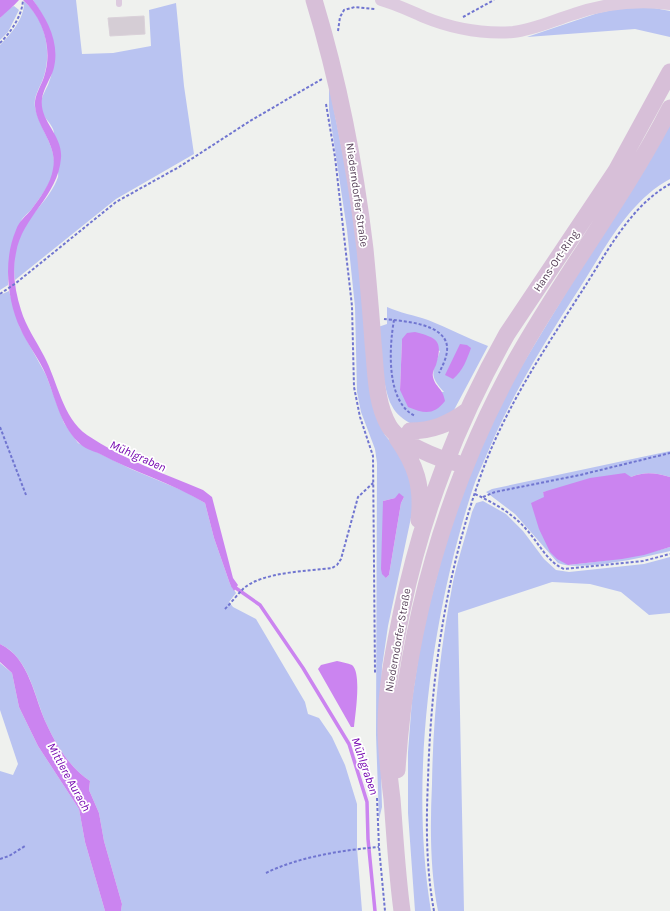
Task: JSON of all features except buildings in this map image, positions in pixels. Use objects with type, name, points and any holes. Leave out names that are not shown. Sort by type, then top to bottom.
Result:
[{"type":"main road","name":"Niederndorfer Straße","points":[[315,0],[341,97],[356,186],[382,412],[391,430],[406,441],[447,456],[465,465],[451,502],[428,580],[410,660],[398,752],[394,826]]},
{"type":"main road","name":"Hans-Ort-Ring","points":[[447,456],[467,411],[507,334],[616,171],[670,72]]},
{"type":"main road","name":"Hans-Ort-Ring","points":[[465,465],[516,360],[551,302],[638,168],[670,108]]},
{"type":"main road","name":"Niederndorfer Straße","points":[[379,394],[390,414],[413,424],[447,456]]},
{"type":"main road","points":[[413,424],[438,427],[455,420],[467,411]]},
{"type":"main road","points":[[391,430],[411,458],[419,484],[419,516],[414,558]]},
{"type":"main road","name":"Niederndorfer Straße","points":[[402,911],[387,750],[387,705],[393,653],[414,558],[447,456]]},
{"type":"street","points":[[379,5],[468,31],[515,32],[605,5],[648,1],[670,4]]},
{"type":"path","points":[[448,26],[494,0]]},
{"type":"path","points":[[0,43],[8,35],[17,19],[23,1]]},
{"type":"path","points":[[325,37],[337,33],[340,17],[344,10],[355,7],[379,5]]},
{"type":"path","points":[[0,294],[16,283],[116,202],[179,167],[250,121],[323,78],[324,82]]},
{"type":"path","points":[[326,102],[335,157],[351,290],[354,387],[360,417],[373,456],[375,676]]},
{"type":"path","points":[[434,911],[429,880],[426,826],[429,735],[438,647],[452,578],[475,494],[486,463],[505,419],[520,389],[548,343],[629,221],[647,201],[670,184]]},
{"type":"path","points":[[371,318],[394,320],[430,327],[443,337],[447,345],[447,351],[439,373]]},
{"type":"path","points":[[394,320],[390,350],[395,388],[400,404],[407,412],[413,424]]},
{"type":"path","points":[[0,427],[26,495]]},
{"type":"path","points":[[482,497],[495,492],[580,475],[670,453]]},
{"type":"path","points":[[225,609],[244,588],[254,582],[273,576],[332,568],[338,565],[342,559],[358,497],[373,482]]},
{"type":"path","points":[[475,494],[507,512],[526,528],[556,566],[564,569],[643,561],[670,554]]},
{"type":"path","points":[[377,792],[379,847],[385,911]]},
{"type":"path","points":[[0,859],[9,856],[24,846]]},
{"type":"path","points":[[266,873],[284,864],[364,848],[373,848]]},
{"type":"shaded area","points":[[33,0],[76,0],[82,54],[113,53],[151,46],[149,10],[176,3],[184,86],[194,154],[116,199],[15,280],[14,258],[20,235],[29,220],[50,193],[58,177],[54,132],[41,107],[42,97],[52,73],[54,51],[50,30]]},
{"type":"shaded area","points":[[24,1],[31,8],[42,26],[47,46],[46,66],[44,76],[36,95],[35,107],[52,150],[54,167],[52,176],[45,189],[31,210],[21,221],[8,277],[8,285],[0,290],[0,45],[13,31],[20,19],[24,7]]},
{"type":"shaded area","points":[[14,6],[19,10],[8,32],[0,40],[0,18],[8,9]]},
{"type":"shaded area","points":[[627,7],[649,7],[670,11],[670,37],[635,29],[527,37],[598,13]]},
{"type":"shaded area","points":[[329,85],[355,215],[375,414],[385,435],[404,459],[412,474],[412,513],[388,626],[382,667],[380,735],[382,807],[379,819],[376,735],[377,463],[375,449],[361,412],[357,392],[355,307],[347,230],[329,110]],"holes":[[[404,497],[401,503],[389,575],[386,578],[383,501]]]},
{"type":"shaded area","points":[[670,121],[670,179],[655,188],[630,213],[619,226],[599,256],[542,347],[518,389],[497,432],[472,491],[445,592],[435,645],[423,753],[422,807],[425,860],[431,911],[415,911],[408,813],[408,752],[412,700],[422,633],[454,511],[498,405]]},
{"type":"shaded area","points":[[9,291],[20,328],[46,375],[64,423],[78,443],[131,469],[186,492],[205,503],[214,538],[230,584],[236,593],[229,602],[233,607],[256,619],[305,702],[308,714],[319,718],[332,737],[345,765],[357,804],[357,848],[362,911],[121,911],[122,904],[104,841],[99,813],[89,790],[90,781],[70,763],[55,740],[42,714],[25,668],[10,650],[0,644],[0,295]]},
{"type":"shaded area","points":[[387,307],[428,320],[488,346],[454,410],[443,420],[412,424],[400,416],[394,409],[386,389],[384,379],[378,327],[387,324]],"holes":[[[402,339],[440,351],[433,373],[436,381],[444,392],[400,390]]]},
{"type":"shaded area","points":[[670,451],[670,477],[646,473],[631,477],[543,492],[568,565],[558,563],[515,514],[486,492],[492,489]]},
{"type":"shaded area","points":[[483,501],[506,514],[523,531],[544,559],[556,570],[569,572],[644,564],[670,557],[670,613],[649,615],[621,592],[590,584],[552,582],[458,613],[464,911],[438,911],[433,880],[431,816],[434,733],[438,683],[444,632],[455,573],[472,512],[476,503]]},
{"type":"shaded area","points":[[670,547],[670,551],[659,554],[596,565],[568,565],[632,556]]},
{"type":"shaded area","points":[[0,663],[12,673],[19,707],[38,746],[79,809],[85,842],[105,911],[0,911],[0,771],[13,775],[18,764],[0,710]]},
{"type":"water","points":[[0,0],[19,0],[0,18]]},
{"type":"water","points":[[23,0],[33,0],[44,16],[52,33],[55,61],[53,71],[45,88],[42,99],[42,107],[61,150],[61,158],[54,184],[25,228],[16,253],[14,267],[15,282],[17,296],[23,316],[49,366],[66,409],[79,428],[100,444],[144,466],[203,490],[212,497],[233,578],[238,585],[234,591],[230,584],[214,538],[205,503],[179,489],[88,449],[80,444],[72,435],[62,419],[46,375],[23,334],[16,317],[12,305],[8,279],[9,254],[19,224],[31,210],[48,185],[52,174],[54,160],[53,152],[39,122],[35,106],[37,95],[47,67],[47,46],[45,36],[36,16]]},
{"type":"water","points":[[415,332],[434,339],[437,342],[439,351],[433,376],[435,383],[443,393],[445,401],[437,409],[429,412],[419,411],[408,407],[400,390],[402,339],[407,333]]},
{"type":"water","points":[[460,344],[467,345],[471,348],[462,369],[453,379],[445,375]]},
{"type":"water","points":[[625,473],[631,477],[650,473],[670,477],[670,547],[644,555],[622,559],[568,565],[557,559],[550,552],[539,529],[531,503],[544,497],[543,492],[590,478]]},
{"type":"water","points":[[399,493],[404,497],[401,503],[389,575],[386,578],[382,574],[381,569],[383,501],[395,498]]},
{"type":"water","name":"Mittlere Aurach","points":[[0,644],[10,650],[25,669],[42,714],[55,740],[70,763],[90,781],[89,790],[99,813],[104,841],[122,904],[121,911],[105,911],[85,842],[79,809],[38,746],[19,707],[12,673],[0,662]]},
{"type":"water","points":[[337,661],[352,665],[357,677],[354,727],[351,727],[318,669],[321,665]]},
{"type":"waterway","name":"Mühlgraben","points":[[233,586],[260,605],[303,668],[349,744],[367,802],[368,839],[375,911]]}]
